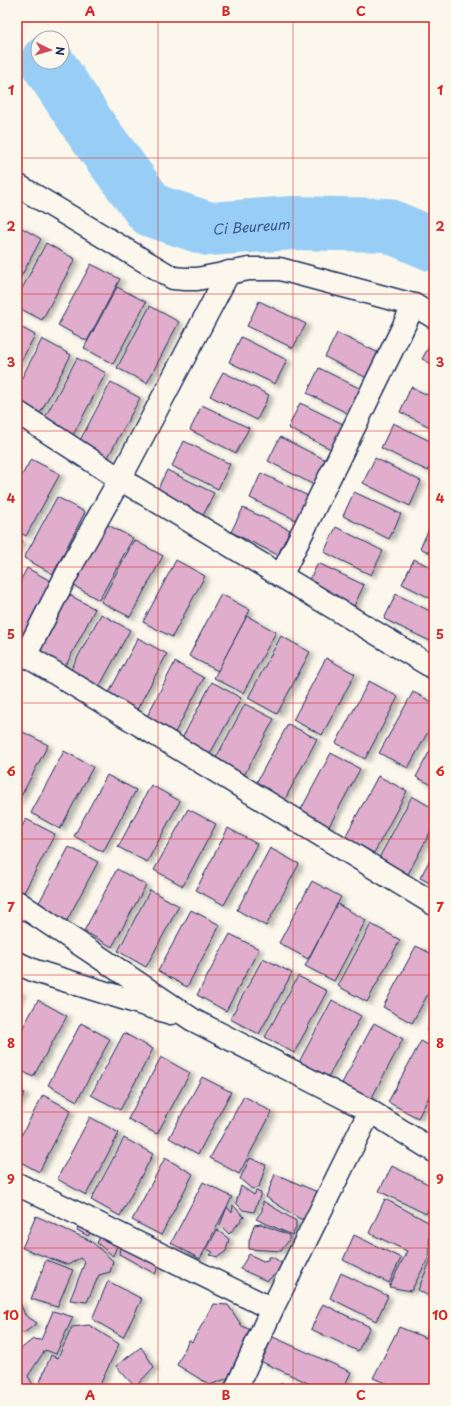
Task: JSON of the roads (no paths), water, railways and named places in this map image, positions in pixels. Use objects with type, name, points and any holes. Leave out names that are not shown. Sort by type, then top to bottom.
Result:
[{"type":"street","points":[[17,185],[174,278],[197,279],[249,269],[280,269],[414,306],[434,317]]},
{"type":"street","points":[[229,272],[120,479],[21,652],[434,904]]},
{"type":"street","points":[[281,576],[414,306]]},
{"type":"street","points":[[17,412],[120,479],[281,576],[432,663]]},
{"type":"street","points":[[17,902],[193,1020],[370,1111],[434,1151]]},
{"type":"street","points":[[17,963],[35,972],[193,1020]]},
{"type":"street","points":[[236,1389],[272,1309],[370,1111]]},
{"type":"street","points":[[19,1191],[272,1309]]},
{"type":"waterway","name":"Ci Beureum","points":[[52,70],[93,132],[151,210],[209,229],[293,223],[387,225],[434,245]]}]
